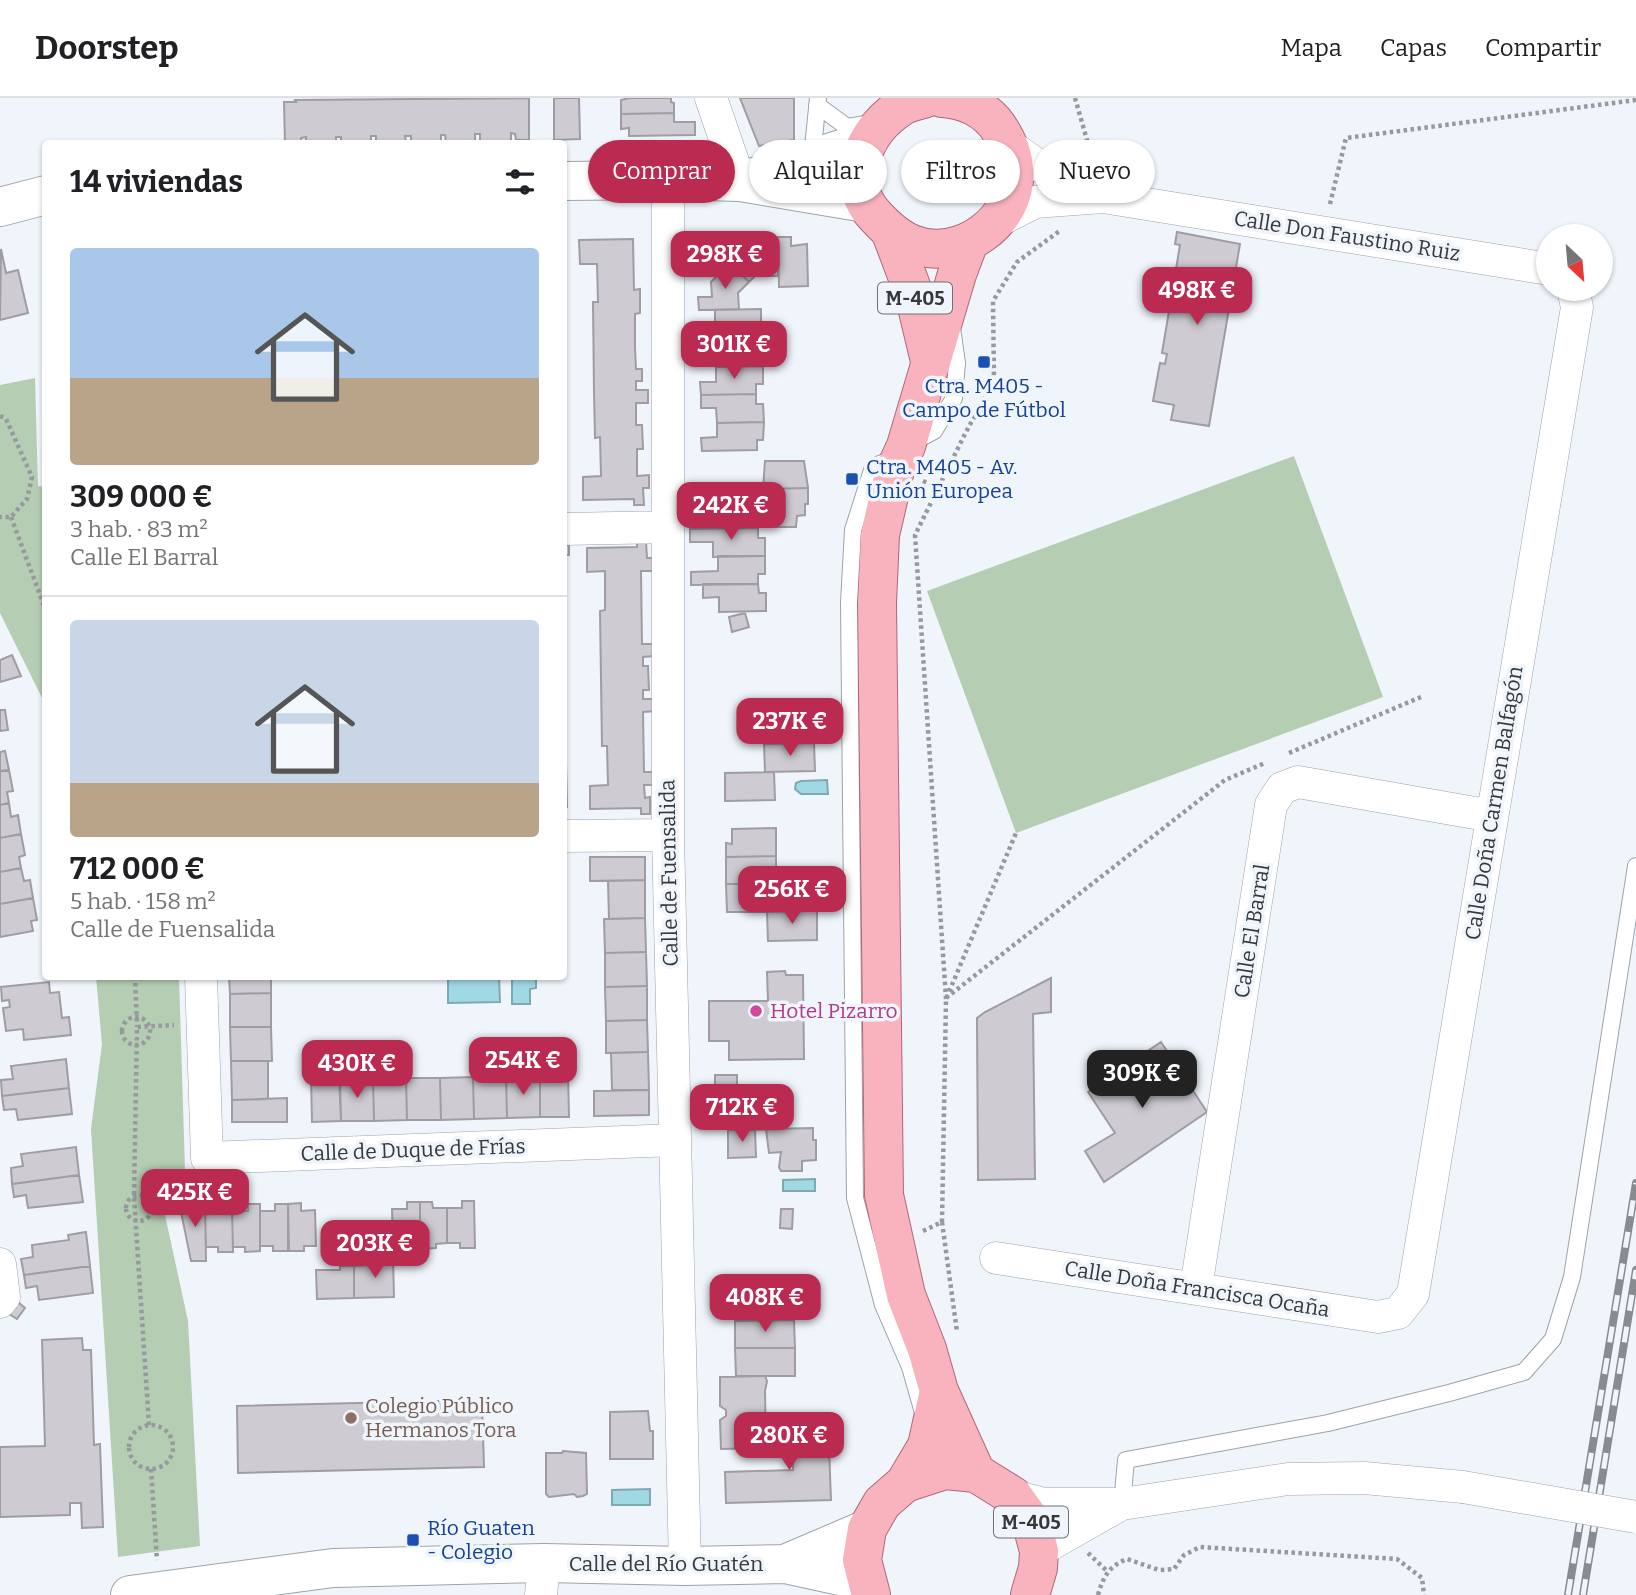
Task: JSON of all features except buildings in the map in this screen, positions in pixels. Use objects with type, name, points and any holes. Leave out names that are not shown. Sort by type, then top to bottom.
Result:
[{"type":"main road","name":"M-405","points":[[942,98],[979,104],[1006,140]]},
{"type":"main road","points":[[874,140],[897,113]]},
{"type":"main road","name":"M-405","points":[[865,203],[891,233],[914,294],[931,365]]},
{"type":"main road","name":"M-405","points":[[976,1474],[939,1391],[927,1349],[906,1295],[884,1195],[877,603],[880,535],[948,304],[984,232],[1007,203]]},
{"type":"main road","name":"M-405","points":[[891,233],[914,245],[943,249],[984,232]]},
{"type":"main road","name":"M-405","points":[[870,1595],[862,1560],[867,1529],[882,1503],[905,1483],[927,1446],[939,1391]]},
{"type":"main road","name":"M-405","points":[[905,1483],[945,1470],[976,1474],[1013,1496],[1031,1521],[1054,1542],[1038,1568],[1030,1595]]},
{"type":"street","points":[[711,98],[740,182]]},
{"type":"street","points":[[847,140],[897,113]]},
{"type":"street","points":[[740,182],[749,179]]},
{"type":"street","points":[[567,181],[588,181]]},
{"type":"street","points":[[735,182],[749,184]]},
{"type":"street","points":[[0,207],[42,196]]},
{"type":"street","name":"Calle de Fuensalida","points":[[668,203],[668,835],[685,1566]]},
{"type":"street","name":"Calle Don Faustino Ruiz","points":[[984,232],[1034,203]]},
{"type":"street","name":"Calle Don Faustino Ruiz","points":[[1141,203],[1536,267]]},
{"type":"street","name":"Calle Doña Carmen Balfagón","points":[[1398,1313],[1413,1294],[1577,307],[1576,301]]},
{"type":"street","points":[[567,529],[667,527]]},
{"type":"street","name":"Calle El Barral","points":[[1196,1288],[1271,805],[1282,788],[1298,782],[1492,816]]},
{"type":"street","points":[[567,836],[668,835]]},
{"type":"street","name":"Calle de Duque de Frías","points":[[201,980],[207,1158],[674,1140]]},
{"type":"street","name":"Calle Doña Francisca Ocaña","points":[[996,1258],[1378,1317],[1398,1313]]},
{"type":"street","points":[[0,1264],[4,1297],[0,1302]]},
{"type":"street","points":[[1013,1496],[1044,1504],[1122,1504],[1288,1479],[1364,1478],[1463,1487],[1636,1517]]},
{"type":"street","points":[[1054,1542],[1122,1504]]},
{"type":"street","points":[[785,1564],[867,1529]]},
{"type":"street","points":[[785,1564],[853,1579],[870,1595]]},
{"type":"street","name":"Calle del Río Guatén","points":[[145,1593],[333,1568],[542,1579],[685,1566],[785,1564]]},
{"type":"lane","points":[[817,102],[847,127],[897,113]]},
{"type":"lane","points":[[814,140],[817,102]]},
{"type":"lane","points":[[929,1436],[910,1367],[883,1305],[855,1198],[849,603],[868,534],[901,457],[933,431],[954,398],[957,363],[948,304]]},
{"type":"lane","points":[[1122,1504],[1126,1460],[1328,1423],[1524,1372],[1553,1339],[1572,1277],[1636,866]]},
{"type":"path","points":[[1075,98],[1087,140]]},
{"type":"path","points":[[1322,232],[1346,138],[1636,100]]},
{"type":"path","points":[[958,1339],[942,1222],[946,999],[915,535],[993,381],[993,301],[1017,262],[1067,226]]},
{"type":"path","points":[[0,416],[6,419],[32,477],[27,499],[11,517],[0,517]]},
{"type":"path","points":[[11,517],[42,600]]},
{"type":"path","points":[[1286,754],[1421,697]]},
{"type":"path","points":[[946,999],[1225,780],[1274,760]]},
{"type":"path","points":[[946,999],[1016,833]]},
{"type":"path","points":[[135,980],[134,1197],[149,1425]]},
{"type":"path","points":[[139,1016],[147,1021],[151,1030],[148,1039],[136,1045],[124,1038],[122,1029],[126,1020],[139,1016]]},
{"type":"path","points":[[137,1027],[202,1024]]},
{"type":"path","points":[[134,1197],[146,1198],[151,1204],[151,1212],[143,1221],[134,1220],[128,1214],[126,1206],[134,1197]]},
{"type":"path","points":[[894,1246],[942,1222]]},
{"type":"path","points":[[149,1425],[163,1428],[172,1439],[173,1446],[164,1465],[151,1469],[138,1464],[130,1451],[132,1437],[136,1431],[149,1425]]},
{"type":"path","points":[[145,1593],[151,1469]]},
{"type":"path","points":[[1054,1542],[1108,1572]]},
{"type":"path","points":[[1098,1595],[1102,1579],[1114,1564],[1127,1559],[1159,1570],[1174,1569],[1184,1555],[1200,1547],[1396,1559],[1422,1578],[1424,1595]]},
{"type":"green space","points":[[35,378],[38,486],[42,486],[42,698],[0,613],[0,385]]},
{"type":"green space","points":[[1294,456],[1383,697],[1016,833],[927,591]]},
{"type":"green space","points":[[96,980],[179,980],[185,1170],[175,1175],[178,1191],[160,1192],[188,1321],[200,1546],[118,1557],[91,1129],[102,1044]]},
{"type":"water","points":[[827,780],[828,794],[801,794],[795,789],[796,783],[801,781]]},
{"type":"water","points":[[448,980],[499,980],[500,1002],[448,1003]]},
{"type":"water","points":[[512,980],[536,980],[536,988],[530,989],[530,1004],[512,1004]]},
{"type":"water","points":[[815,1179],[815,1191],[783,1191],[783,1180]]},
{"type":"water","points":[[650,1489],[650,1505],[612,1505],[612,1490]]},
{"type":"railway","points":[[1568,1595],[1636,1183]]},
{"type":"railway","points":[[1583,1595],[1636,1270]]},
{"type":"place","name":"Ctra. M405 - Campo de Fútbol","points":[[984,362]]},
{"type":"place","name":"Ctra. M405 - Av. Unión Europea","points":[[852,479]]},
{"type":"place","name":"Hotel Pizarro","points":[[756,1011]]},
{"type":"place","name":"Colegio Público Hermanos Tora","points":[[351,1418]]},
{"type":"place","name":"Río Guaten - Colegio","points":[[413,1540]]}]
